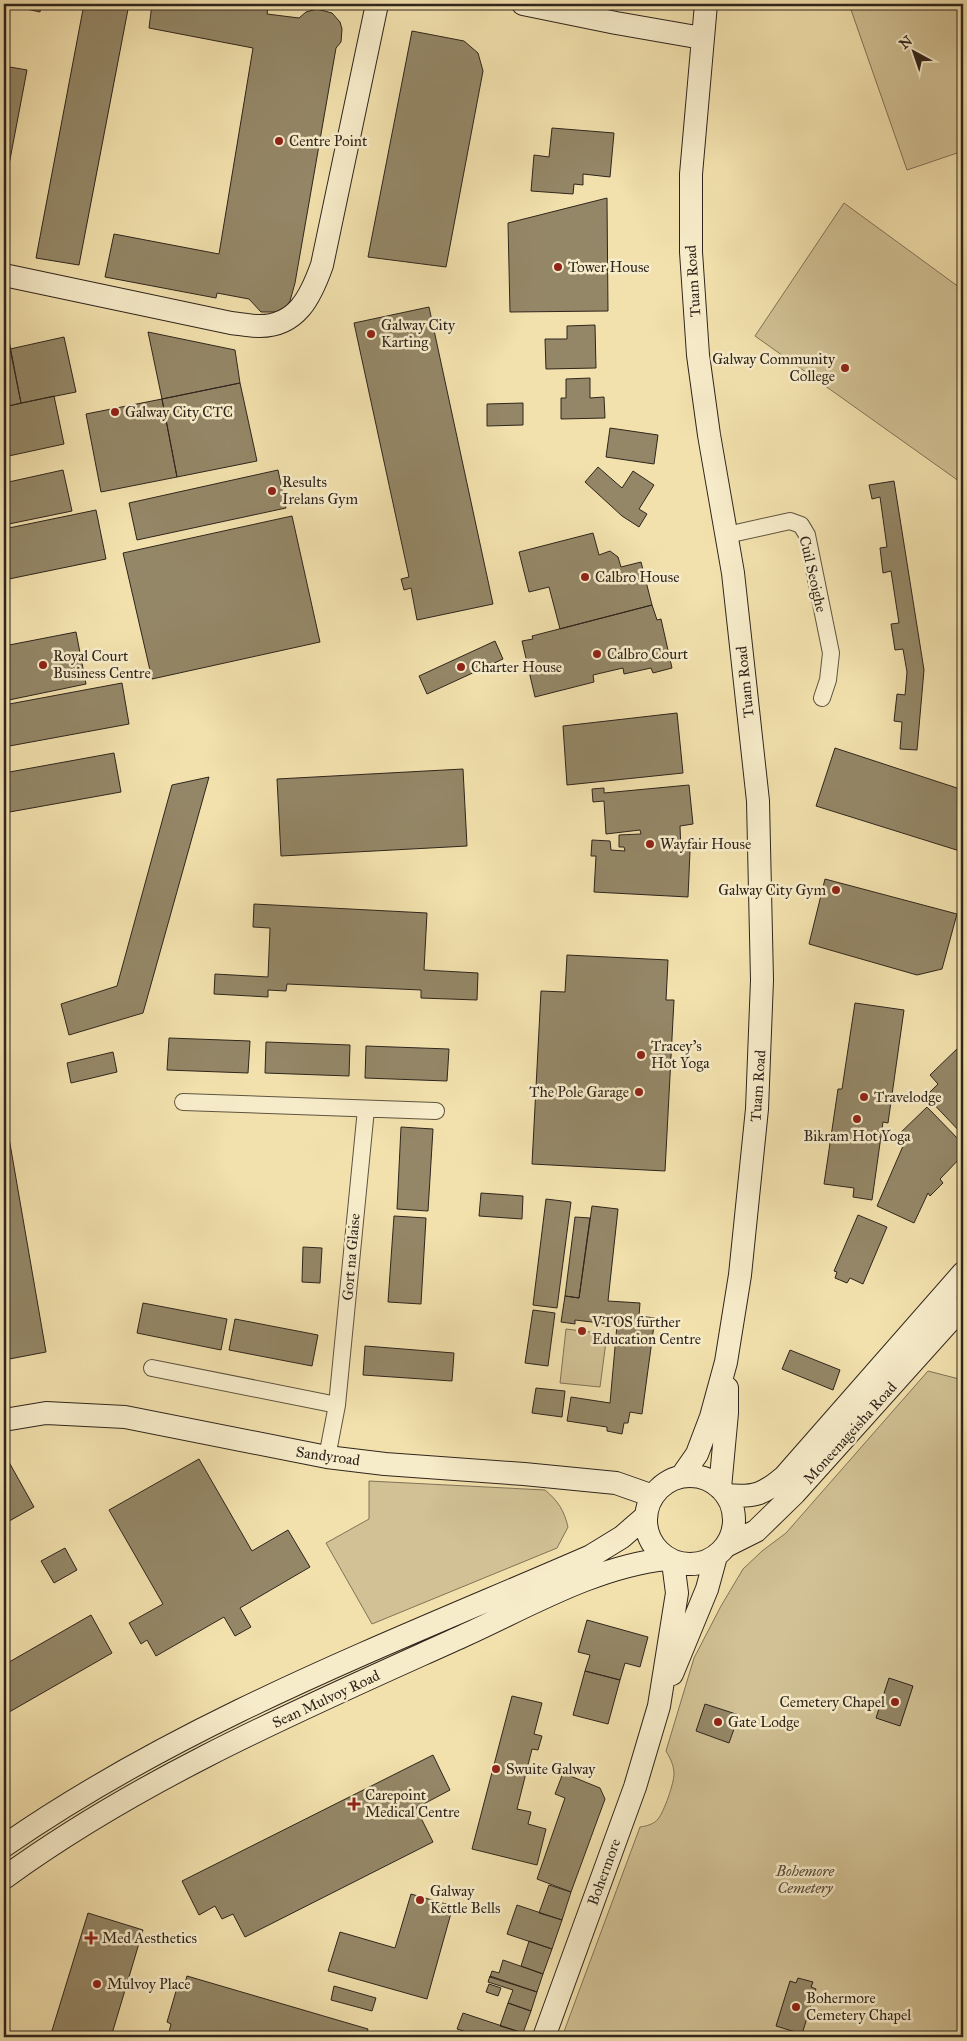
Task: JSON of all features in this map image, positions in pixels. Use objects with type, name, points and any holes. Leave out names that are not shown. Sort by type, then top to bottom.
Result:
[{"type":"main road","points":[[4,275],[231,323],[259,327],[282,322],[296,314],[312,293],[322,265],[377,4]]},
{"type":"main road","points":[[523,4],[702,38]]},
{"type":"main road","name":"Tuam Road","points":[[681,1477],[697,1454],[711,1417],[726,1362],[740,1275],[751,1178],[757,1109],[762,980],[758,801],[733,573],[709,435],[698,355],[691,252],[691,174],[706,4]]},
{"type":"main road","name":"Moneenageisha Road","points":[[723,1492],[742,1496],[769,1490],[785,1476],[963,1273]]},
{"type":"main road","name":"Moneenageisha Road","points":[[721,1551],[756,1531],[790,1499],[963,1306]]},
{"type":"main road","name":"Tuam Road","points":[[723,1492],[727,1413],[726,1362]]},
{"type":"main road","name":"Sandyroad","points":[[4,1420],[46,1413],[125,1417],[328,1457],[404,1466],[524,1474],[616,1483],[653,1496]]},
{"type":"main road","points":[[693,1476],[704,1479],[723,1492],[733,1511],[734,1520],[730,1538],[721,1551],[696,1565],[670,1560],[654,1547],[648,1537],[645,1517],[653,1496],[670,1480],[681,1477],[693,1476]]},
{"type":"main road","name":"Sean Mulvoy Road","points":[[4,1846],[48,1816],[143,1760],[273,1693],[591,1556],[622,1537],[645,1517]]},
{"type":"main road","name":"Bohermore","points":[[544,2037],[635,1786],[659,1706],[721,1551]]},
{"type":"main road","name":"Sean Mulvoy Road","points":[[4,1878],[117,1805],[228,1745],[554,1594],[613,1570],[648,1560],[670,1560]]},
{"type":"main road","name":"Bohermore","points":[[659,1706],[677,1593],[670,1560]]},
{"type":"street","name":"Cuil Seoighe","points":[[727,535],[790,521],[801,525],[807,534],[831,653],[828,680],[822,698]]},
{"type":"street","points":[[182,1102],[436,1111]]},
{"type":"street","name":"Gort na Glaise","points":[[328,1457],[337,1405],[366,1108]]},
{"type":"street","points":[[152,1368],[337,1405]]},
{"type":"green space","points":[[849,4],[963,4],[963,151],[907,170]]},
{"type":"green space","points":[[844,203],[963,290],[963,484],[755,336]]},
{"type":"green space","points":[[566,1329],[607,1334],[600,1387],[560,1383]]},
{"type":"green space","name":"Bohemore Cemetery","points":[[928,1371],[963,1380],[963,2037],[562,2037],[640,1827],[650,1825],[656,1821],[668,1797],[674,1774],[673,1765],[666,1751],[694,1658],[721,1606],[743,1569],[762,1551],[786,1533]]},
{"type":"green space","points":[[369,1481],[545,1490],[560,1506],[568,1527],[557,1548],[372,1624],[326,1543],[369,1519]]},
{"type":"building","points":[[4,4],[41,4],[40,12]]},
{"type":"building","points":[[84,4],[129,4],[79,265],[36,258]]},
{"type":"building","name":"Centre Point","points":[[152,4],[241,4],[268,8],[267,14],[299,18],[306,12],[317,9],[332,13],[340,22],[342,29],[341,42],[336,48],[295,283],[290,301],[286,307],[276,312],[261,312],[249,299],[217,293],[216,298],[105,277],[114,234],[219,254],[253,48],[149,28]]},
{"type":"building","points":[[412,31],[464,41],[478,53],[483,71],[446,267],[368,257]]},
{"type":"building","points":[[4,66],[27,70],[4,191]]},
{"type":"building","points":[[552,128],[614,133],[610,177],[583,174],[583,185],[574,184],[573,194],[531,191],[534,155],[549,157]]},
{"type":"building","name":"Tower House","points":[[607,198],[608,311],[510,312],[508,223]]},
{"type":"building","points":[[429,307],[493,604],[417,620],[411,588],[404,590],[401,579],[409,577],[354,323]]},
{"type":"building","points":[[595,325],[596,368],[546,369],[545,339],[567,339],[567,326]]},
{"type":"building","points":[[7,330],[21,403],[4,407],[4,331]]},
{"type":"building","points":[[148,332],[235,350],[240,383],[162,399]]},
{"type":"building","points":[[64,337],[76,392],[21,403],[10,349]]},
{"type":"building","points":[[590,378],[590,398],[604,397],[605,418],[561,419],[561,398],[566,398],[566,379]]},
{"type":"building","points":[[240,383],[257,461],[177,477],[162,399]]},
{"type":"building","points":[[54,396],[64,444],[4,457],[4,407]]},
{"type":"building","points":[[162,399],[177,477],[101,492],[86,414]]},
{"type":"building","points":[[523,403],[523,425],[487,426],[487,404]]},
{"type":"building","points":[[610,428],[658,435],[654,464],[606,457]]},
{"type":"building","points":[[598,467],[622,488],[633,471],[654,485],[639,509],[647,514],[639,527],[622,516],[585,482]]},
{"type":"building","points":[[63,470],[72,511],[4,525],[4,483]]},
{"type":"building","points":[[278,470],[286,508],[137,540],[129,503]]},
{"type":"building","points":[[894,481],[924,670],[917,750],[900,749],[902,722],[894,721],[897,694],[905,695],[907,672],[903,649],[895,650],[891,624],[899,623],[891,571],[883,573],[880,548],[887,547],[880,497],[872,499],[869,485]]},
{"type":"building","points":[[96,510],[106,559],[4,580],[4,529]]},
{"type":"building","points":[[292,516],[320,642],[152,679],[123,553]]},
{"type":"building","name":"Calbro House","points":[[593,533],[599,555],[610,551],[618,557],[621,567],[641,562],[652,605],[560,629],[549,587],[529,592],[519,552]]},
{"type":"building","name":"Calbro Court","points":[[652,605],[657,620],[661,619],[672,668],[653,673],[651,668],[624,674],[623,668],[593,675],[594,682],[535,697],[522,641],[533,639],[532,636]]},
{"type":"building","name":"Royal Court Business Centre","points":[[76,632],[86,684],[4,701],[4,646]]},
{"type":"building","name":"Charter House","points":[[495,641],[503,659],[427,694],[419,676]]},
{"type":"building","points":[[122,683],[129,724],[4,747],[4,705]]},
{"type":"building","points":[[677,713],[683,773],[567,785],[563,726]]},
{"type":"building","points":[[835,748],[963,790],[963,852],[816,806]]},
{"type":"building","points":[[114,753],[121,792],[4,813],[4,773]]},
{"type":"building","points":[[463,769],[467,846],[281,856],[277,779]]},
{"type":"building","points":[[209,777],[143,1013],[69,1035],[61,1004],[117,986],[172,785]]},
{"type":"building","name":"Wayfair House","points":[[689,785],[693,824],[680,826],[681,851],[690,851],[688,897],[594,892],[596,856],[591,856],[592,840],[610,841],[611,850],[625,851],[624,847],[619,847],[619,835],[641,834],[640,830],[606,834],[604,801],[593,802],[592,789],[604,788],[604,793]]},
{"type":"building","points":[[825,879],[957,914],[942,969],[917,975],[809,944]]},
{"type":"building","points":[[254,904],[427,913],[424,970],[478,973],[477,1000],[421,998],[421,990],[287,984],[286,991],[268,990],[268,997],[214,994],[215,974],[268,977],[270,928],[253,927]]},
{"type":"building","points":[[567,955],[668,960],[666,1000],[674,1000],[665,1171],[532,1164],[541,991],[565,992]]},
{"type":"building","points":[[855,1003],[904,1010],[888,1123],[883,1122],[872,1200],[853,1197],[854,1188],[824,1184],[838,1089],[842,1089]]},
{"type":"building","points":[[169,1038],[250,1041],[248,1073],[167,1070]]},
{"type":"building","points":[[266,1042],[350,1045],[349,1076],[265,1073]]},
{"type":"building","points":[[366,1046],[449,1049],[447,1081],[365,1078]]},
{"type":"building","points":[[960,1046],[963,1050],[963,1135],[926,1096],[938,1084],[930,1075]]},
{"type":"building","points":[[113,1052],[117,1072],[71,1083],[67,1063]]},
{"type":"building","points":[[927,1107],[963,1144],[963,1155],[940,1179],[943,1183],[930,1196],[928,1193],[914,1223],[877,1206],[903,1146],[895,1138]]},
{"type":"building","points":[[4,1109],[46,1352],[4,1360]]},
{"type":"building","points":[[401,1127],[433,1129],[428,1211],[397,1209]]},
{"type":"building","points":[[481,1193],[523,1196],[522,1219],[479,1216]]},
{"type":"building","points":[[546,1199],[571,1202],[557,1308],[533,1305]]},
{"type":"building","points":[[592,1206],[618,1209],[608,1301],[640,1303],[639,1316],[655,1318],[642,1414],[630,1412],[628,1423],[624,1423],[622,1434],[607,1431],[607,1427],[567,1421],[571,1397],[610,1403],[617,1325],[575,1320],[575,1324],[561,1322],[565,1296],[579,1298]]},
{"type":"building","points":[[858,1215],[887,1227],[863,1284],[850,1278],[847,1283],[835,1278],[837,1272],[834,1271]]},
{"type":"building","points":[[394,1216],[426,1218],[421,1304],[388,1302]]},
{"type":"building","points":[[575,1217],[590,1218],[579,1298],[565,1296]]},
{"type":"building","points":[[303,1247],[322,1248],[320,1283],[302,1282]]},
{"type":"building","points":[[143,1303],[227,1319],[221,1350],[137,1333]]},
{"type":"building","points":[[533,1310],[555,1313],[548,1366],[525,1363]]},
{"type":"building","points":[[235,1319],[318,1335],[312,1366],[229,1350]]},
{"type":"building","points":[[365,1346],[454,1353],[452,1381],[363,1375]]},
{"type":"building","points":[[790,1350],[840,1370],[833,1390],[782,1369]]},
{"type":"building","points":[[536,1388],[565,1391],[562,1417],[532,1413]]},
{"type":"building","points":[[4,1455],[34,1507],[4,1524]]},
{"type":"building","points":[[199,1459],[252,1551],[288,1530],[310,1567],[240,1608],[251,1627],[235,1636],[224,1617],[156,1656],[147,1640],[141,1644],[129,1623],[163,1604],[109,1510]]},
{"type":"building","points":[[65,1548],[77,1570],[54,1583],[41,1561]]},
{"type":"building","points":[[91,1615],[112,1653],[4,1715],[4,1665]]},
{"type":"building","points":[[587,1620],[648,1637],[640,1667],[625,1663],[620,1680],[585,1671],[590,1655],[578,1652]]},
{"type":"building","points":[[585,1671],[620,1680],[608,1724],[573,1715]]},
{"type":"building","name":"Cemetery Chapel","points":[[889,1678],[913,1686],[900,1726],[876,1718]]},
{"type":"building","points":[[512,1696],[542,1703],[534,1734],[542,1736],[538,1750],[532,1749],[517,1809],[531,1812],[528,1824],[546,1829],[537,1865],[472,1849]]},
{"type":"building","name":"Gate Lodge","points":[[705,1704],[739,1715],[729,1743],[696,1731]]},
{"type":"building","points":[[433,1755],[450,1790],[416,1808],[433,1842],[245,1937],[233,1914],[222,1919],[215,1906],[199,1915],[182,1881]]},
{"type":"building","points":[[563,1773],[600,1788],[605,1799],[571,1892],[537,1879],[565,1798],[555,1794]]},
{"type":"building","points":[[549,1885],[571,1892],[562,1920],[539,1913]]},
{"type":"building","points":[[411,1894],[453,1906],[427,1999],[328,1971],[340,1932],[395,1948]]},
{"type":"building","points":[[517,1905],[562,1920],[552,1949],[507,1934]]},
{"type":"building","name":"Mulvoy Place","points":[[88,1913],[143,1930],[111,2037],[50,2037]]},
{"type":"building","points":[[529,1941],[552,1949],[543,1974],[521,1966]]},
{"type":"building","points":[[503,1960],[543,1974],[537,1992],[490,1977],[492,1971],[499,1973]]},
{"type":"building","points":[[187,1976],[368,2029],[366,2037],[185,2037],[169,2032],[171,2024],[167,2022],[179,1981],[185,1983]]},
{"type":"building","points":[[490,1976],[537,1992],[531,2011],[508,2003],[513,1990],[488,1982]]},
{"type":"building","name":"Bohermore Cemetery Chapel","points":[[798,1978],[813,1982],[811,1987],[816,1989],[802,2034],[776,2026],[790,1981],[796,1983]]},
{"type":"building","points":[[489,1984],[501,1988],[498,1996],[486,1992]]},
{"type":"building","points":[[334,1986],[376,1998],[372,2011],[331,2000]]},
{"type":"building","points":[[508,2003],[531,2011],[523,2033],[500,2026]]},
{"type":"building","points":[[463,2013],[523,2033],[521,2037],[482,2037],[457,2029]]},
{"type":"place","name":"Centre Point","points":[[279,141]]},
{"type":"place","name":"Tower House","points":[[558,267]]},
{"type":"place","name":"Galway City Karting","points":[[371,334]]},
{"type":"place","name":"Galway Community College","points":[[845,368]]},
{"type":"place","name":"Galway City CTC","points":[[115,412]]},
{"type":"place","name":"Results Irelans Gym","points":[[272,491]]},
{"type":"place","name":"Calbro House","points":[[585,577]]},
{"type":"place","name":"Calbro Court","points":[[597,654]]},
{"type":"place","name":"Royal Court Business Centre","points":[[43,665]]},
{"type":"place","name":"Charter House","points":[[461,667]]},
{"type":"place","name":"Wayfair House","points":[[650,844]]},
{"type":"place","name":"Galway City Gym","points":[[836,890]]},
{"type":"place","name":"Tracey's Hot Yoga","points":[[641,1055]]},
{"type":"place","name":"The Pole Garage","points":[[639,1092]]},
{"type":"place","name":"Travelodge","points":[[864,1097]]},
{"type":"place","name":"Bikram Hot Yoga","points":[[857,1119]]},
{"type":"place","name":"VTOS further Education Centre","points":[[582,1331]]},
{"type":"place","name":"Cemetery Chapel","points":[[895,1702]]},
{"type":"place","name":"Gate Lodge","points":[[718,1722]]},
{"type":"place","name":"Swuite Galway","points":[[496,1769]]},
{"type":"place","name":"Carepoint Medical Centre","points":[[354,1804]]},
{"type":"place","name":"Galway Kettle Bells","points":[[420,1900]]},
{"type":"place","name":"Med Aesthetics","points":[[91,1938]]},
{"type":"place","name":"Mulvoy Place","points":[[97,1984]]},
{"type":"place","name":"Bohermore Cemetery Chapel","points":[[796,2007]]}]
